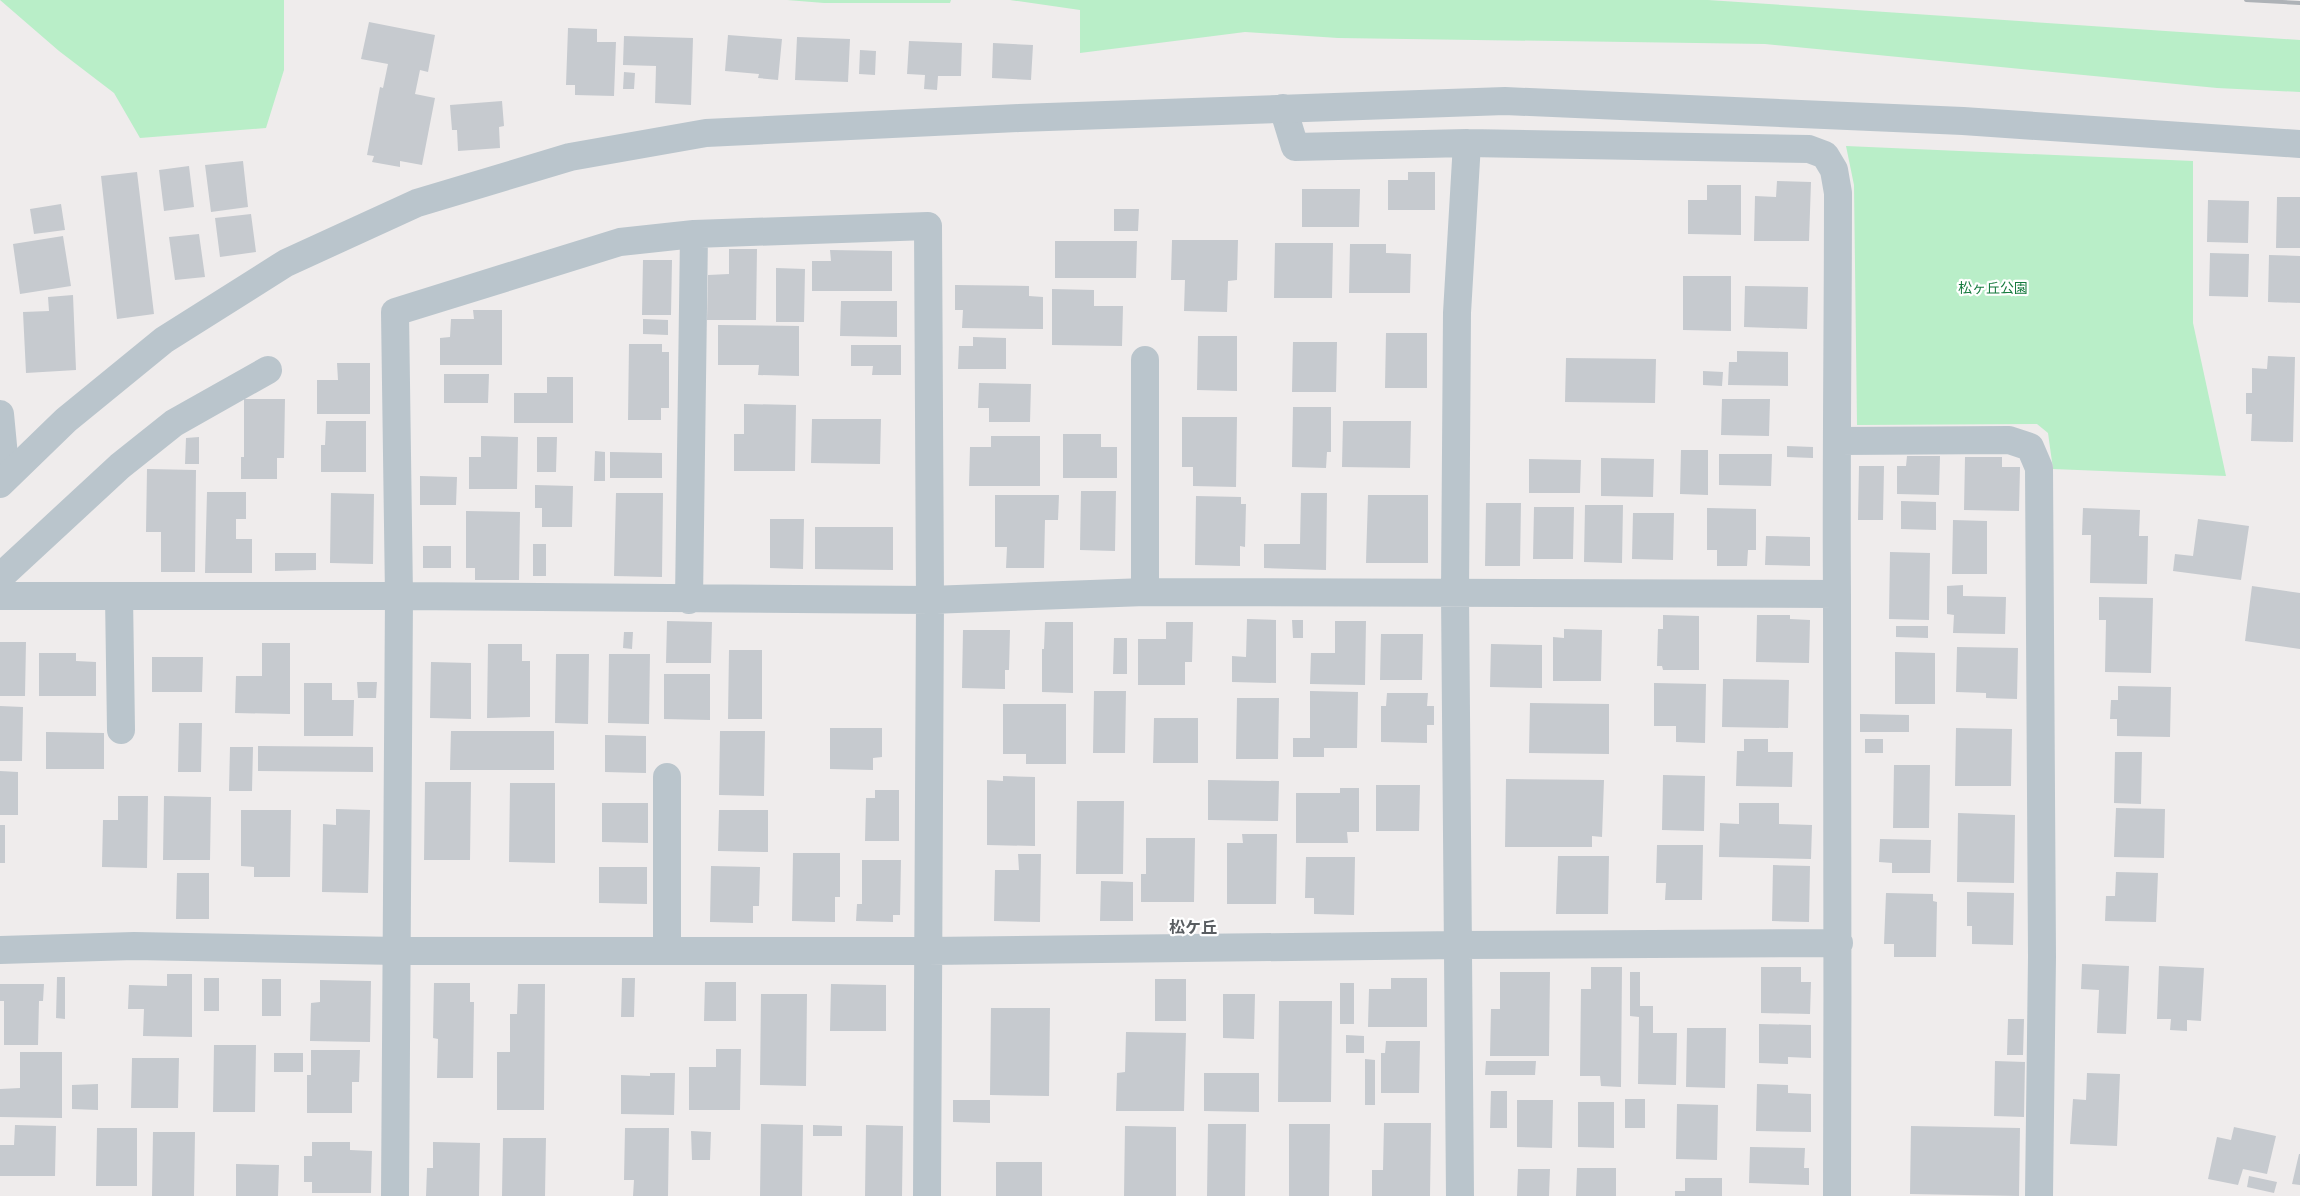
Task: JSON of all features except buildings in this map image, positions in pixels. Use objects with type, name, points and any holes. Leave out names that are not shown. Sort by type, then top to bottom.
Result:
[{"type":"street","points":[[3,481],[66,420],[164,340],[286,263],[417,203],[570,157],[706,132],[1283,108],[1505,101],[1963,121],[2300,144]]},
{"type":"street","points":[[1283,108],[1295,147],[1467,143],[1809,149],[1825,155],[1834,170],[1838,193],[1839,441],[1837,594],[1839,943],[1836,1196]]},
{"type":"street","points":[[1460,1196],[1455,593],[1457,313],[1467,143]]},
{"type":"street","points":[[395,1196],[399,596],[395,312],[620,242],[694,234],[928,226],[930,600],[927,1196]]},
{"type":"street","points":[[689,600],[694,234]]},
{"type":"street","points":[[1145,360],[1145,592]]},
{"type":"street","points":[[0,577],[120,466],[174,423],[268,370]]},
{"type":"street","points":[[0,414],[3,481]]},
{"type":"street","points":[[1839,441],[2009,440],[2030,447],[2039,468],[2042,957],[2039,1196]]},
{"type":"street","points":[[0,596],[399,596],[689,600],[930,600],[1145,592],[1837,594]]},
{"type":"street","points":[[119,596],[121,730]]},
{"type":"street","points":[[667,777],[667,951]]},
{"type":"street","points":[[0,950],[134,946],[397,951],[928,951],[1839,943]]},
{"type":"green space","points":[[0,0],[284,0],[284,70],[266,128],[140,138],[114,93],[59,51]]},
{"type":"green space","points":[[787,0],[951,0],[950,3],[824,3]]},
{"type":"green space","points":[[1010,0],[1708,0],[2300,40],[2300,92],[2217,88],[1765,44],[1338,38],[1245,32],[1080,53],[1080,10]]},
{"type":"green space","name":"松ヶ丘公園","points":[[1846,146],[2193,161],[2193,323],[2226,476],[2053,469],[2048,433],[2037,424],[1857,425],[1854,185]]},
{"type":"railway","points":[[2246,0],[2300,3]]},
{"type":"district","name":"松ケ丘","points":[[1193,927]]}]
